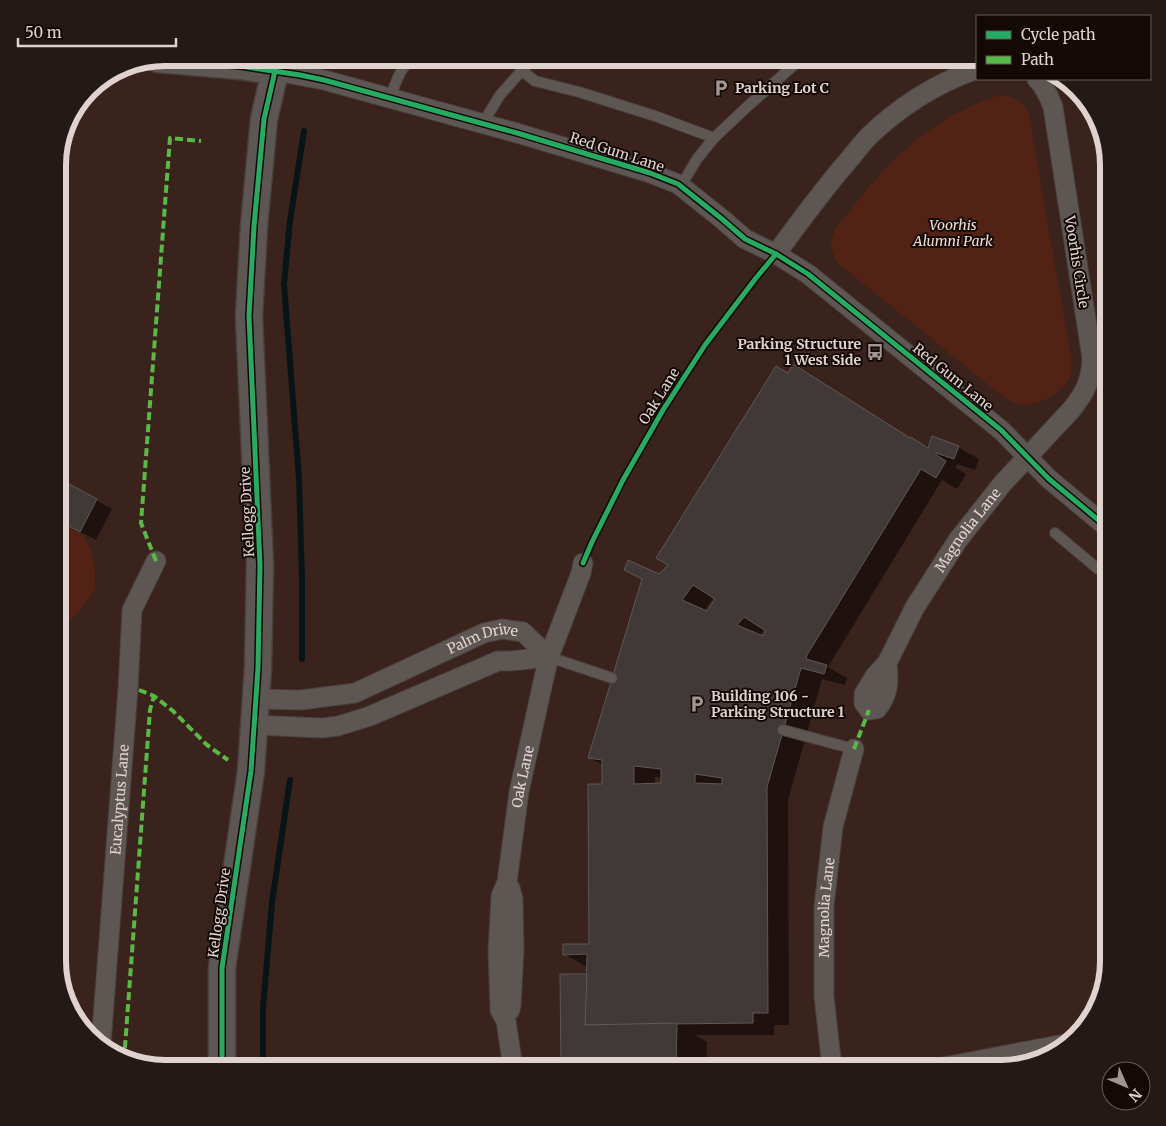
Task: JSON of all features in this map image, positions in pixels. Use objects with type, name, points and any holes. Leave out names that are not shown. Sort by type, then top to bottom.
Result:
[{"type":"street","name":"Kellogg Drive","points":[[222,1060],[222,968],[251,771],[255,725],[260,565],[249,316],[254,226],[264,119],[277,66]]},
{"type":"street","name":"Red Gum Lane","points":[[283,66],[324,80],[624,164],[678,184],[745,239],[776,254],[808,274],[1000,430],[1049,479],[1100,521]]},
{"type":"street","points":[[776,254],[825,189],[868,138],[910,102],[960,75],[976,69]]},
{"type":"street","name":"Voorhis Circle","points":[[1027,457],[1081,397],[1091,373],[1092,358],[1053,107],[1050,96],[1038,80]]},
{"type":"street","name":"Magnolia Lane","points":[[887,663],[915,607],[958,540],[1003,483],[1027,457]]},
{"type":"street","name":"Eucalyptus Lane","points":[[97,1033],[128,689],[132,610],[156,561]]},
{"type":"street","name":"Oak Lane","points":[[512,1060],[506,1021],[511,1006],[514,950],[513,899],[508,882],[519,792],[549,657],[581,573],[583,563]]},
{"type":"street","name":"Palm Drive","points":[[256,699],[301,700],[355,693],[484,633],[502,629],[523,632],[549,657]]},
{"type":"street","name":"Palm Drive","points":[[255,725],[322,728],[338,726],[370,716],[498,661],[549,657]]},
{"type":"street","name":"Magnolia Lane","points":[[831,1060],[824,996],[824,906],[833,828],[854,749]]},
{"type":"street","points":[[980,1060],[1048,1047]]},
{"type":"lane","points":[[390,98],[398,77],[406,66]]},
{"type":"lane","points":[[482,124],[500,95],[525,66]]},
{"type":"lane","points":[[678,184],[685,179],[714,138],[793,66]]},
{"type":"lane","points":[[521,70],[535,81],[579,92],[655,116],[714,138]]},
{"type":"lane","points":[[1055,533],[1098,569]]},
{"type":"lane","points":[[549,657],[612,678]]},
{"type":"lane","points":[[783,730],[854,749]]},
{"type":"shaded area","points":[[159,66],[976,66],[976,80],[1050,80],[1071,95],[1090,122],[1099,153],[1100,166],[1100,960],[1099,973],[1090,1004],[1071,1031],[1044,1050],[1013,1059],[1000,1060],[166,1060],[153,1059],[122,1050],[95,1031],[74,998],[68,980],[66,960],[66,159],[74,128],[83,110],[95,95],[122,76]]},
{"type":"green space","name":"Voorhis Alumni Park","points":[[1004,95],[1019,101],[1029,114],[1071,358],[1069,379],[1059,391],[1046,399],[1025,405],[1006,399],[839,264],[831,249],[832,238],[836,228],[875,180],[898,156],[924,134],[960,112],[984,100]]},
{"type":"green space","points":[[66,526],[83,535],[91,550],[95,568],[95,588],[86,603],[74,617],[66,622]]},
{"type":"building","name":"Building 106 - Parking Structure 1","points":[[793,364],[928,448],[932,436],[959,446],[954,459],[936,453],[936,455],[946,461],[936,478],[921,469],[807,655],[806,659],[827,665],[824,674],[801,668],[767,787],[768,1013],[753,1013],[753,1023],[585,1025],[587,954],[563,955],[563,944],[589,944],[588,784],[602,784],[602,760],[588,758],[642,579],[624,570],[628,560],[659,574],[668,565],[656,558],[776,366],[788,373]],"holes":[[[693,585],[715,599],[707,611],[682,600]],[[744,617],[766,631],[763,636],[737,625]],[[634,766],[661,769],[661,783],[634,784]],[[695,774],[722,778],[722,784],[695,783]]]},
{"type":"building","points":[[66,482],[97,499],[80,532],[66,524]]},
{"type":"building","points":[[560,974],[587,974],[585,1025],[677,1023],[676,1060],[561,1060]]},
{"type":"waterway","points":[[302,659],[299,479],[284,284],[290,221],[304,131]]},
{"type":"waterway","points":[[263,1060],[263,1008],[272,902],[290,780]]},
{"type":"marked path","points":[[156,561],[141,523],[170,138],[201,141]]},
{"type":"marked path","points":[[139,690],[154,696],[173,711],[207,745],[228,760]]},
{"type":"marked path","points":[[125,1051],[150,710],[154,696]]},
{"type":"marked path","points":[[854,749],[869,710]]},
{"type":"cycle path","points":[[240,66],[324,80],[517,133],[650,173],[678,184],[745,239],[776,254],[808,274],[1001,430],[1049,479],[1100,521]]},
{"type":"cycle path","points":[[222,1060],[222,968],[251,771],[258,668],[260,565],[249,316],[254,226],[264,119],[277,66]]},
{"type":"cycle path","points":[[583,563],[623,480],[663,410],[705,345],[776,254]]},
{"type":"place","name":"Parking Lot C","points":[[721,88]]},
{"type":"place","name":"Parking Structure 1 West Side","points":[[875,352]]},
{"type":"place","name":"Building 106 - Parking Structure 1","points":[[697,704]]}]
